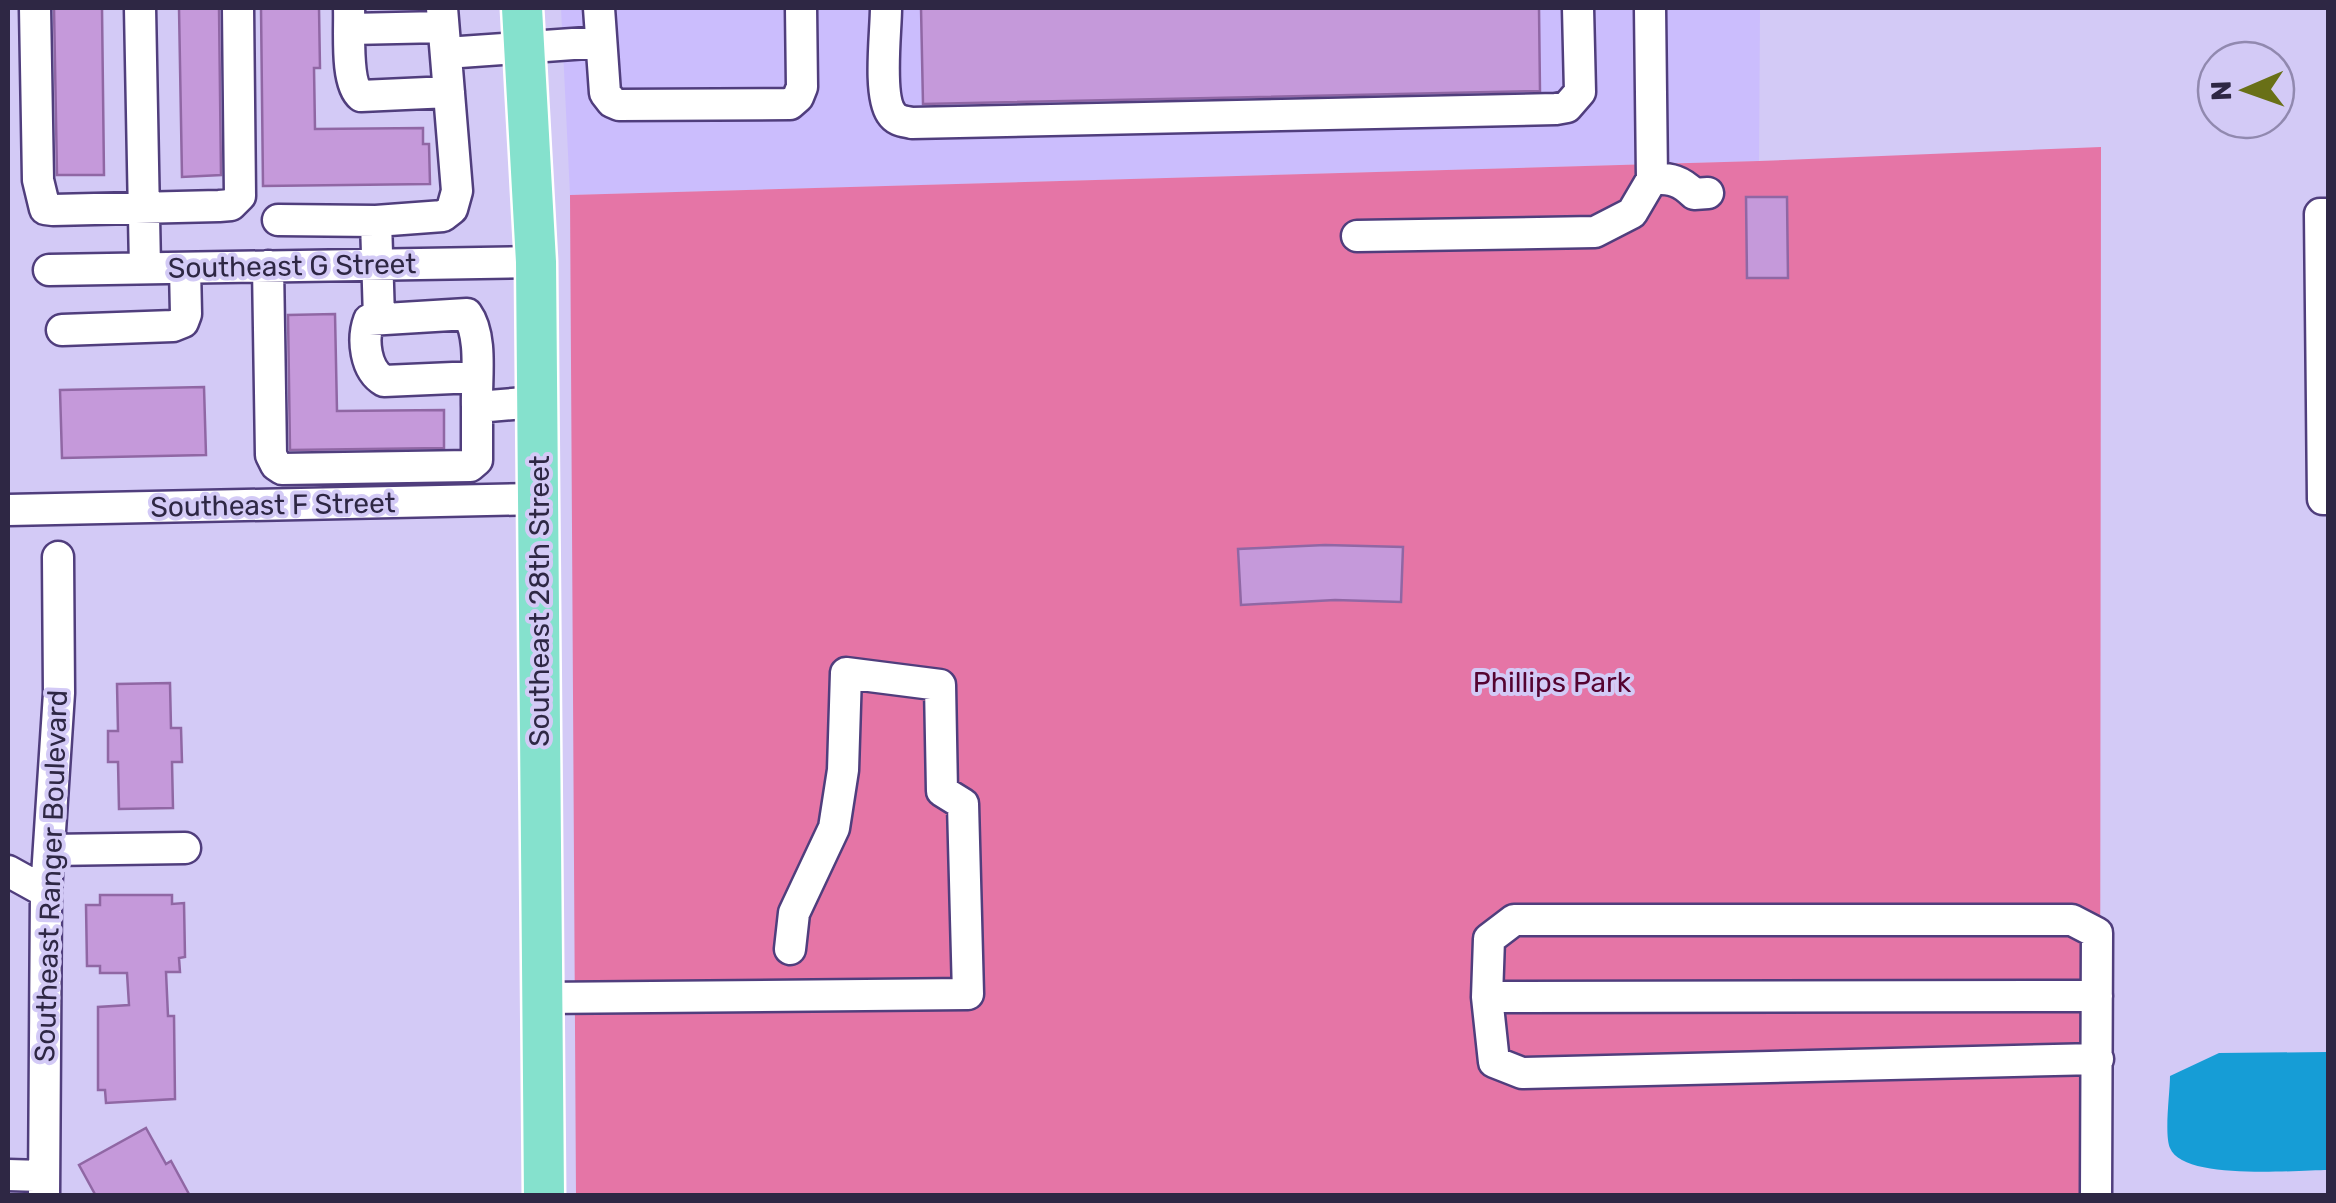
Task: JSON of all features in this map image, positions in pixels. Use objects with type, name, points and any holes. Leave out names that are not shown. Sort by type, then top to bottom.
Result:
[{"type":"main road","name":"Southeast 28th Street","points":[[523,27],[536,262],[544,1196]]},
{"type":"street","points":[[34,8],[38,180],[45,209],[219,206],[231,205],[240,196],[238,8]]},
{"type":"street","points":[[140,8],[144,268]]},
{"type":"street","points":[[599,8],[605,94],[620,105],[790,104],[802,86],[801,8]]},
{"type":"street","points":[[886,8],[888,110],[897,120],[912,123],[1556,109],[1567,107],[1580,92],[1578,8]]},
{"type":"street","points":[[1357,236],[1596,232],[1632,212],[1652,179],[1650,8]]},
{"type":"street","points":[[448,92],[361,96],[355,92],[349,18],[444,29],[523,27],[601,42]]},
{"type":"street","points":[[278,220],[376,221],[443,216],[452,209],[456,192],[444,29]]},
{"type":"street","points":[[1652,179],[1668,178],[1683,183],[1694,194],[1708,193]]},
{"type":"street","points":[[2328,214],[2320,214],[2323,499],[2328,499]]},
{"type":"street","points":[[376,221],[379,318]]},
{"type":"street","name":"Southeast G Street","points":[[49,270],[536,262]]},
{"type":"street","points":[[268,266],[271,455],[282,469],[470,466],[478,460],[477,392],[474,324],[467,314],[369,320],[369,367],[384,381],[477,392],[537,402]]},
{"type":"street","points":[[62,330],[173,326],[183,322],[184,268]]},
{"type":"street","name":"Southeast F Street","points":[[8,510],[538,500]]},
{"type":"street","name":"Southeast Ranger Boulevard","points":[[43,1186],[46,892],[59,692],[58,557]]},
{"type":"street","points":[[542,998],[968,994],[964,804],[942,792],[940,685],[846,673],[843,770],[834,828],[794,913],[790,949]]},
{"type":"street","points":[[50,850],[185,848]]},
{"type":"street","points":[[8,871],[46,892]]},
{"type":"street","points":[[2096,1196],[2098,1058],[2097,933],[2072,920],[1514,920],[1489,939],[1487,997],[1494,1062],[1522,1073],[2098,1058]]},
{"type":"street","points":[[1487,997],[2097,996]]},
{"type":"street","points":[[8,1176],[43,1186]]},
{"type":"shaded area","points":[[561,8],[1760,8],[1759,161],[570,195]]},
{"type":"green space","name":"Phillips Park","points":[[2101,147],[2100,1195],[576,1195],[570,195],[1759,161]]},
{"type":"water","points":[[2328,1052],[2328,1170],[2217,1169],[2179,1158],[2170,1148],[2170,1076],[2219,1053]]},
{"type":"building","points":[[54,8],[102,8],[104,175],[57,175]]},
{"type":"building","points":[[179,8],[219,8],[221,175],[182,177]]},
{"type":"building","points":[[261,8],[319,8],[320,68],[314,68],[315,129],[423,128],[423,144],[429,144],[430,184],[263,186]]},
{"type":"building","points":[[921,8],[1539,8],[1540,91],[923,104]]},
{"type":"building","points":[[1746,197],[1787,197],[1788,278],[1747,278]]},
{"type":"building","points":[[335,314],[337,411],[444,410],[444,448],[290,450],[288,315]]},
{"type":"building","points":[[204,387],[206,455],[62,458],[60,390]]},
{"type":"building","points":[[1403,547],[1401,602],[1335,600],[1241,605],[1238,549]]},
{"type":"building","points":[[170,683],[171,728],[181,728],[182,762],[172,762],[173,808],[119,809],[118,762],[108,762],[108,731],[118,731],[117,684]]},
{"type":"building","points":[[100,895],[172,895],[172,904],[184,903],[185,957],[179,958],[180,972],[166,972],[168,1016],[174,1016],[175,1099],[106,1103],[105,1090],[98,1090],[98,1007],[129,1005],[127,973],[100,973],[100,966],[87,966],[86,905],[100,905]]},
{"type":"building","points":[[146,1128],[166,1164],[171,1161],[190,1196],[96,1196],[79,1165]]}]
